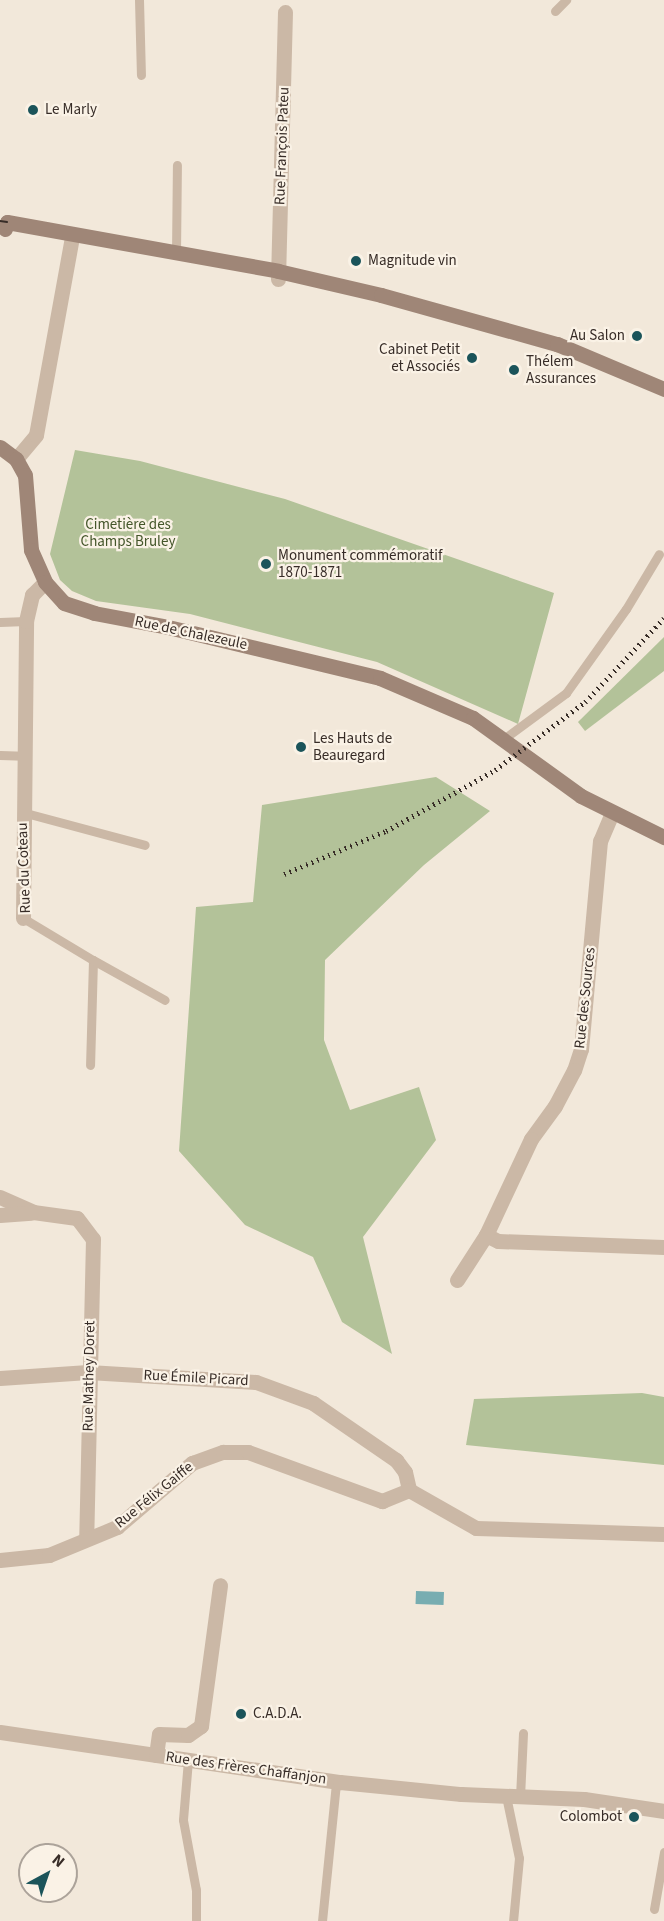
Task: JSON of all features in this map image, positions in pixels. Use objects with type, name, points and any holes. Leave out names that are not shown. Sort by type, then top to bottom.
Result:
[{"type":"street","name":"Rue François Pateu","points":[[278,275],[285,12]]},
{"type":"street","points":[[4,227],[72,241],[278,275],[497,333],[570,356],[664,397]]},
{"type":"street","points":[[72,241],[176,254],[278,275],[504,328],[616,366],[664,389]]},
{"type":"street","points":[[0,447],[16,459],[36,435],[72,241]]},
{"type":"street","name":"Rue de Chalezeule","points":[[16,459],[25,475],[32,550],[45,582],[64,603],[79,610],[223,639],[380,678],[473,718],[505,738],[581,796],[664,837]]},
{"type":"street","name":"Rue du Coteau","points":[[23,918],[22,756],[26,621],[32,595],[45,582]]},
{"type":"street","name":"Rue des Sources","points":[[457,1280],[486,1235],[531,1139],[555,1106],[574,1070],[581,1049],[600,841],[612,813]]},
{"type":"street","points":[[0,1197],[33,1212]]},
{"type":"street","points":[[0,1215],[33,1212]]},
{"type":"street","name":"Rue Mathey Doret","points":[[33,1212],[77,1218],[88,1227],[93,1239],[88,1372],[86,1539]]},
{"type":"street","points":[[486,1235],[498,1241],[664,1247]]},
{"type":"street","name":"Rue Émile Picard","points":[[0,1378],[88,1372],[256,1382],[313,1403],[396,1460],[405,1472],[409,1490]]},
{"type":"street","name":"Rue Félix Gaiffe","points":[[0,1560],[49,1555],[117,1527],[192,1462],[223,1452],[248,1452],[382,1502],[409,1490]]},
{"type":"street","points":[[409,1490],[476,1528],[664,1534]]},
{"type":"street","name":"Rue des Frères Chaffanjon","points":[[156,1755],[159,1734],[188,1735],[201,1726],[220,1585]]},
{"type":"street","name":"Rue des Frères Chaffanjon","points":[[0,1732],[336,1782],[513,1796],[584,1799],[664,1811]]},
{"type":"lane","points":[[139,0],[141,75]]},
{"type":"lane","points":[[555,11],[566,0]]},
{"type":"lane","points":[[176,254],[177,165]]},
{"type":"lane","points":[[505,738],[566,693],[626,609],[658,554]]},
{"type":"lane","points":[[0,622],[26,621]]},
{"type":"lane","points":[[0,755],[22,756]]},
{"type":"lane","name":"Rue du Coteau","points":[[22,812],[145,845]]},
{"type":"lane","name":"Rue du Coteau","points":[[23,918],[165,1000]]},
{"type":"lane","points":[[90,1065],[93,960]]},
{"type":"lane","points":[[513,1921],[519,1858],[513,1796],[523,1733]]},
{"type":"lane","points":[[188,1760],[183,1820],[196,1890],[196,1921]]},
{"type":"lane","name":"Rue des Frères Chaffanjon","points":[[321,1921],[336,1782]]},
{"type":"lane","points":[[654,1910],[664,1851]]},
{"type":"green space","name":"Cimetière des Champs Bruley","points":[[75,450],[140,461],[285,499],[554,593],[518,724],[377,662],[190,614],[96,601],[72,591],[60,580],[50,554]]},
{"type":"green space","points":[[664,637],[664,671],[585,731],[578,722]]},
{"type":"green space","points":[[436,777],[490,811],[424,865],[325,960],[324,1040],[350,1110],[419,1087],[436,1140],[363,1237],[392,1354],[342,1322],[313,1257],[245,1225],[179,1151],[196,907],[253,902],[262,805]]},
{"type":"green space","points":[[642,1393],[664,1397],[664,1465],[466,1445],[474,1399]]},
{"type":"water","points":[[416,1591],[444,1592],[444,1605],[416,1604]]},
{"type":"tram line","points":[[0,221],[7,222]]},
{"type":"railway","points":[[284,874],[386,831],[495,770],[585,702],[664,618]]},
{"type":"place","name":"Le Marly","points":[[33,110]]},
{"type":"place","name":"Magnitude vin","points":[[356,261]]},
{"type":"place","name":"Au Salon","points":[[637,336]]},
{"type":"place","name":"Cabinet Petit et Associés","points":[[472,358]]},
{"type":"place","name":"Thélem Assurances","points":[[514,370]]},
{"type":"place","name":"Monument commémoratif 1870-1871","points":[[266,564]]},
{"type":"place","name":"Les Hauts de Beauregard","points":[[301,747]]},
{"type":"place","name":"C.A.D.A.","points":[[241,1714]]},
{"type":"place","name":"Colombot","points":[[634,1817]]}]
